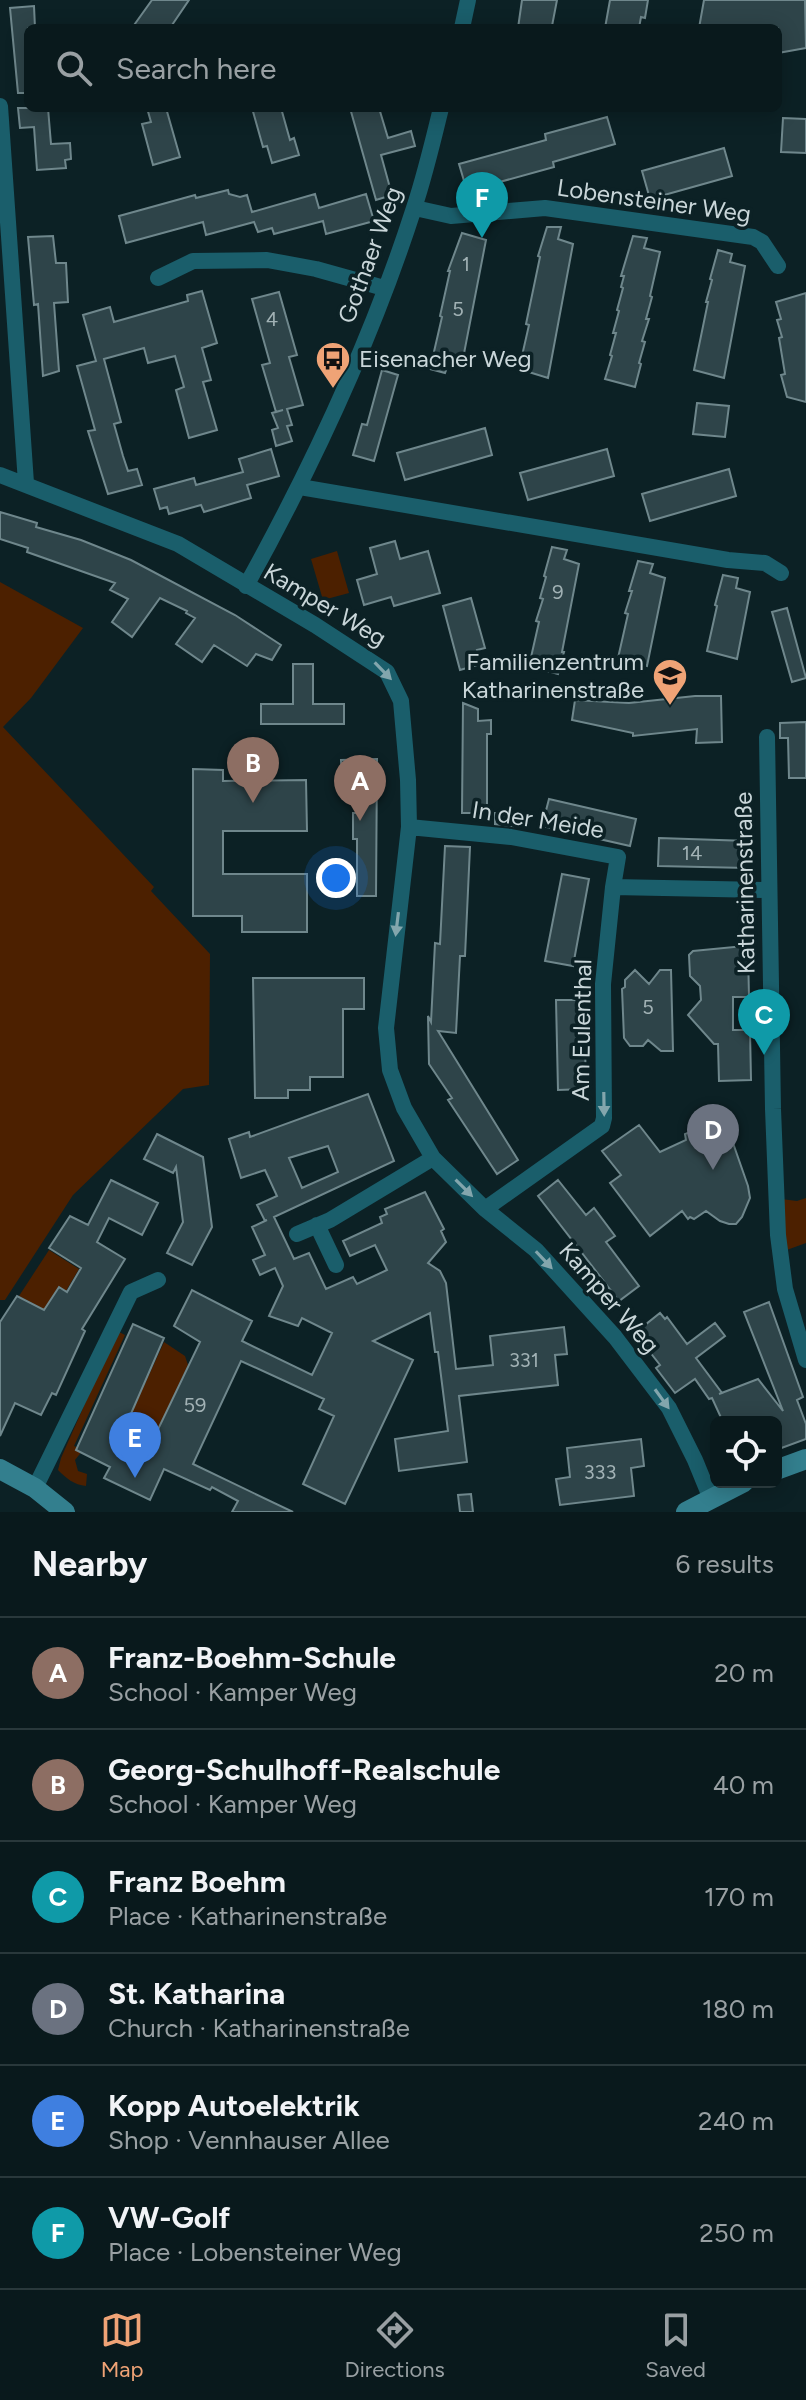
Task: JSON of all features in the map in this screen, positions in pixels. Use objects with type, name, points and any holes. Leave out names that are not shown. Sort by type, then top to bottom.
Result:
[{"type":"main road","points":[[782,1468],[806,1459]]},
{"type":"main road","points":[[0,1469],[35,1488],[65,1512]]},
{"type":"main road","points":[[686,1512],[732,1488]]},
{"type":"street","points":[[463,24],[468,0]]},
{"type":"street","points":[[0,106],[26,483]]},
{"type":"street","name":"Gothaer Weg","points":[[246,586],[300,487],[343,393],[415,208],[440,112]]},
{"type":"street","name":"Lobensteiner Weg","points":[[415,208],[451,216],[545,208],[753,237],[762,242],[778,266]]},
{"type":"street","points":[[158,278],[193,261],[267,260],[316,269],[384,288]]},
{"type":"street","name":"Kamper Weg","points":[[0,475],[164,537],[315,625],[387,672],[401,701],[405,721],[409,827],[388,1003],[387,1049],[390,1070],[404,1108],[433,1158],[485,1209],[536,1250],[615,1337],[669,1408],[711,1499]]},
{"type":"street","points":[[300,487],[728,560],[765,563],[781,573]]},
{"type":"street","name":"Katharinenstraße","points":[[767,737],[773,1109],[780,1262],[792,1318],[806,1360]]},
{"type":"street","name":"In der Meide","points":[[409,827],[511,837],[618,857],[613,887]]},
{"type":"street","points":[[613,887],[769,890]]},
{"type":"street","name":"Am Eulenthal","points":[[485,1209],[602,1126],[603,984],[613,887]]},
{"type":"street","points":[[297,1234],[330,1220],[433,1158]]},
{"type":"street","points":[[317,1225],[336,1265]]},
{"type":"street","points":[[35,1488],[131,1292],[158,1280]]},
{"type":"shaded area","points":[[337,551],[349,593],[323,600],[311,559]]},
{"type":"shaded area","points":[[0,582],[83,628],[31,698],[3,727],[154,887],[151,891],[210,954],[209,1085],[183,1089],[73,1195],[5,1300],[0,1300]]},
{"type":"shaded area","points":[[806,1198],[806,1243],[784,1251],[781,1199],[797,1201]]},
{"type":"shaded area","points":[[49,1250],[79,1269],[66,1291],[59,1286],[51,1298],[66,1321],[19,1296]]},
{"type":"shaded area","points":[[117,1331],[125,1335],[74,1446],[83,1450],[75,1460],[78,1471],[87,1474],[86,1486],[70,1481],[58,1470]]},
{"type":"shaded area","points":[[164,1342],[185,1356],[188,1365],[151,1444],[118,1425],[128,1421]]},
{"type":"building","points":[[152,0],[189,0],[173,24],[135,24]]},
{"type":"building","points":[[522,0],[557,0],[552,24],[519,24]]},
{"type":"building","points":[[610,0],[648,0],[645,18],[641,17],[640,24],[606,24]]},
{"type":"building","points":[[704,0],[805,0],[806,48],[782,52],[782,24],[700,24]]},
{"type":"building","points":[[34,6],[35,24],[24,24],[24,93],[18,93],[10,8]]},
{"type":"building","points":[[18,108],[24,108],[24,112],[48,112],[51,144],[70,143],[71,159],[65,160],[66,168],[37,170],[34,127],[20,128]]},
{"type":"building","points":[[148,112],[167,112],[180,157],[153,165],[142,124],[151,122]]},
{"type":"building","points":[[253,112],[282,112],[290,140],[294,138],[299,155],[272,163],[267,146],[263,147]]},
{"type":"building","points":[[351,112],[380,112],[388,138],[411,131],[415,146],[381,155],[392,195],[376,200]]},
{"type":"building","points":[[607,117],[615,144],[553,162],[554,167],[467,191],[459,164],[546,140],[545,134]]},
{"type":"building","points":[[783,118],[806,119],[806,153],[781,152]]},
{"type":"building","points":[[724,148],[732,176],[650,199],[642,171]]},
{"type":"building","points":[[228,190],[229,194],[240,197],[247,195],[252,212],[315,194],[319,208],[366,194],[374,221],[326,234],[323,221],[274,234],[272,228],[258,232],[254,222],[206,235],[203,222],[126,243],[119,216],[195,195],[196,198]]},
{"type":"building","points":[[547,227],[561,227],[558,239],[573,244],[548,378],[519,369],[529,325],[526,324],[538,256]]},
{"type":"building","points":[[462,233],[486,240],[461,369],[448,365],[445,373],[430,369],[442,317],[448,271]]},
{"type":"building","points":[[53,236],[56,263],[66,263],[68,302],[54,303],[59,371],[43,376],[38,304],[34,305],[28,237]]},
{"type":"building","points":[[633,236],[647,238],[644,248],[660,252],[635,387],[605,379],[612,356],[616,333],[613,333],[623,288],[624,276],[621,276]]},
{"type":"building","points":[[718,250],[732,254],[730,262],[745,266],[724,378],[694,370]]},
{"type":"building","points":[[202,291],[217,343],[202,348],[211,380],[203,382],[217,430],[189,438],[176,390],[184,387],[175,356],[148,363],[144,348],[104,359],[121,422],[114,424],[123,456],[128,471],[137,469],[142,485],[108,494],[88,431],[95,430],[77,366],[96,361],[83,315],[110,307],[114,322],[188,301],[187,295]]},
{"type":"building","points":[[279,292],[297,355],[289,357],[303,405],[287,409],[292,425],[287,426],[292,441],[276,446],[272,430],[278,428],[272,413],[276,412],[262,365],[270,363],[252,299]]},
{"type":"building","points":[[806,293],[806,402],[787,397],[781,375],[785,374],[779,338],[782,337],[777,320],[781,319],[776,302]]},
{"type":"building","points":[[382,370],[398,375],[374,461],[353,455],[362,424],[367,425]]},
{"type":"building","points":[[697,403],[729,406],[725,437],[693,434]]},
{"type":"building","points":[[485,428],[492,455],[405,480],[397,453]]},
{"type":"building","points":[[271,449],[279,476],[247,485],[251,498],[204,512],[201,505],[169,514],[167,507],[160,509],[154,489],[194,478],[196,485],[243,472],[239,459]]},
{"type":"building","points":[[607,449],[614,476],[528,500],[520,473]]},
{"type":"building","points":[[729,469],[736,496],[650,521],[642,494]]},
{"type":"building","points":[[0,512],[37,523],[36,527],[81,540],[131,560],[235,615],[281,645],[272,660],[256,654],[247,666],[214,645],[202,662],[176,644],[195,618],[160,598],[132,637],[112,622],[128,599],[110,590],[115,583],[27,552],[28,548],[0,539]]},
{"type":"building","points":[[395,541],[400,559],[428,551],[440,593],[394,606],[391,597],[364,605],[357,580],[377,574],[370,548]]},
{"type":"building","points":[[552,547],[567,550],[564,559],[579,564],[558,674],[529,666]]},
{"type":"building","points":[[638,561],[653,564],[650,573],[665,578],[647,666],[618,658],[632,591],[629,591]]},
{"type":"building","points":[[723,575],[738,578],[736,588],[750,592],[737,659],[707,651]]},
{"type":"building","points":[[471,598],[485,648],[477,650],[481,664],[460,670],[443,606]]},
{"type":"building","points":[[787,608],[806,678],[792,682],[772,612]]},
{"type":"building","points":[[293,664],[313,664],[313,704],[344,704],[344,724],[261,724],[261,704],[293,704]]},
{"type":"building","points":[[721,696],[722,742],[696,743],[697,729],[633,736],[633,733],[572,720],[575,700],[629,703]]},
{"type":"building","points":[[463,703],[478,709],[478,721],[491,720],[491,734],[487,734],[487,813],[462,813]]},
{"type":"building","points":[[806,722],[806,778],[789,778],[788,738],[780,738],[780,723]]},
{"type":"building","points":[[377,759],[376,896],[357,896],[357,839],[353,839],[355,779],[342,779],[341,760]]},
{"type":"building","points":[[193,769],[223,770],[223,781],[306,780],[307,831],[223,831],[223,874],[307,874],[307,932],[242,932],[242,916],[193,916]]},
{"type":"building","points":[[549,799],[636,819],[630,846],[542,826]]},
{"type":"building","points":[[495,813],[512,814],[513,826],[495,824]]},
{"type":"building","points":[[659,838],[748,841],[747,868],[658,866]]},
{"type":"building","points":[[445,846],[470,847],[465,956],[460,956],[456,1033],[438,1031],[518,1160],[497,1174],[448,1100],[452,1098],[429,1064],[428,1016],[431,1022],[435,943],[440,944]]},
{"type":"building","points":[[562,874],[589,879],[573,966],[545,961]]},
{"type":"building","points":[[744,946],[744,953],[748,952],[749,997],[733,997],[733,1030],[750,1030],[751,1080],[719,1081],[718,1044],[714,1044],[688,1015],[701,1000],[700,986],[690,976],[689,955],[693,951]]},
{"type":"building","points":[[635,970],[649,984],[660,970],[671,970],[673,1051],[661,1051],[648,1040],[643,1046],[630,1046],[624,1038],[622,989],[625,980]]},
{"type":"building","points":[[253,978],[364,978],[364,1009],[343,1009],[343,1077],[310,1077],[310,1090],[288,1090],[288,1098],[255,1098]]},
{"type":"building","points":[[556,1000],[584,1000],[586,1089],[558,1090]]},
{"type":"building","points":[[368,1094],[394,1161],[274,1217],[294,1259],[309,1253],[326,1289],[353,1277],[357,1284],[387,1270],[375,1245],[350,1256],[343,1241],[382,1223],[380,1217],[387,1214],[385,1209],[425,1192],[444,1229],[441,1231],[446,1242],[428,1263],[440,1271],[446,1283],[456,1369],[493,1365],[490,1336],[564,1327],[567,1354],[555,1355],[558,1385],[459,1396],[467,1462],[399,1471],[395,1439],[448,1431],[430,1313],[373,1341],[413,1360],[345,1504],[303,1484],[334,1416],[319,1409],[324,1399],[241,1361],[193,1464],[293,1512],[232,1512],[238,1501],[212,1487],[210,1490],[164,1469],[150,1500],[104,1478],[110,1467],[76,1450],[133,1324],[164,1338],[123,1432],[151,1444],[200,1342],[174,1326],[192,1290],[252,1321],[242,1341],[312,1375],[332,1333],[302,1318],[298,1326],[269,1316],[283,1286],[275,1268],[260,1275],[253,1260],[265,1255],[252,1227],[265,1221],[257,1205],[277,1196],[265,1170],[241,1178],[229,1139],[249,1132],[250,1137]],"holes":[[[328,1146],[338,1172],[302,1188],[289,1158]]]},
{"type":"building","points":[[726,1123],[748,1186],[750,1198],[742,1217],[736,1224],[729,1224],[706,1211],[694,1219],[688,1219],[682,1211],[650,1236],[610,1183],[621,1175],[602,1151],[639,1125],[660,1152],[686,1140],[685,1134],[709,1124],[712,1129]]},
{"type":"building","points":[[157,1134],[203,1157],[212,1227],[192,1265],[167,1253],[183,1222],[176,1167],[173,1173],[144,1159]]},
{"type":"building","points":[[111,1180],[158,1203],[142,1235],[109,1218],[97,1242],[125,1259],[82,1329],[85,1331],[56,1395],[52,1393],[41,1415],[15,1403],[0,1436],[0,1322],[17,1296],[44,1310],[59,1287],[67,1292],[81,1268],[49,1248],[70,1216],[88,1225]]},
{"type":"building","points":[[558,1180],[586,1215],[594,1208],[615,1236],[606,1242],[639,1286],[619,1301],[538,1196]]},
{"type":"building","points":[[769,1302],[803,1397],[797,1400],[806,1424],[806,1439],[782,1448],[782,1416],[720,1416],[712,1398],[709,1399],[695,1379],[675,1393],[656,1368],[660,1365],[635,1333],[660,1313],[665,1319],[667,1317],[687,1344],[715,1323],[725,1336],[696,1358],[722,1393],[758,1379],[783,1411],[744,1312]]},
{"type":"building","points":[[641,1439],[644,1466],[631,1468],[634,1496],[560,1505],[556,1479],[570,1477],[567,1448]]},
{"type":"building","points":[[471,1494],[473,1512],[460,1512],[458,1495]]},
{"type":"place","name":"VW-Golf","points":[[482,238]]},
{"type":"place","name":"Eisenacher Weg","points":[[333,390]]},
{"type":"place","name":"Familienzentrum Katharinenstraße","points":[[670,707]]},
{"type":"place","name":"Georg-Schulhoff-Realschule","points":[[253,803]]},
{"type":"place","name":"Franz-Boehm-Schule","points":[[360,821]]},
{"type":"place","name":"Franz Boehm","points":[[764,1055]]},
{"type":"place","name":"St. Katharina","points":[[713,1170]]},
{"type":"place","name":"Kopp Autoelektrik","points":[[135,1478]]}]
